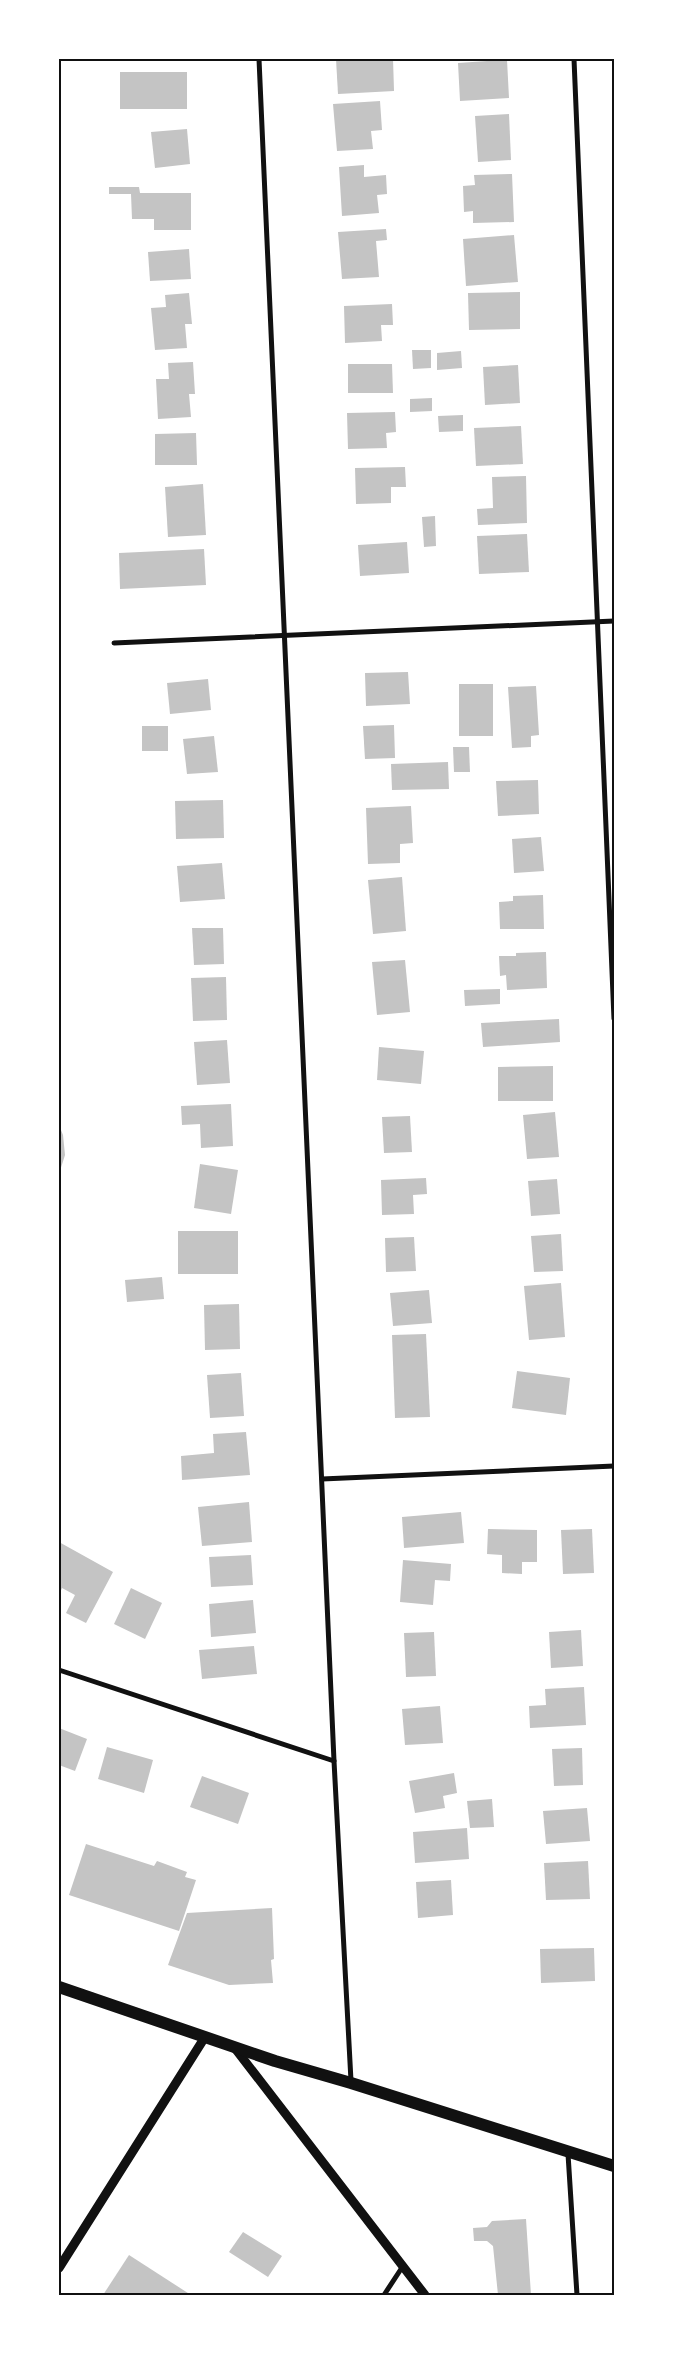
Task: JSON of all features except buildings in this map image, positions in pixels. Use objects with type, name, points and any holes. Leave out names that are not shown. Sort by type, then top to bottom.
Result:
[{"type":"main road","points":[[59,1987],[234,2047],[614,2166]]},
{"type":"street","points":[[259,59],[334,1761],[351,2083]]},
{"type":"street","points":[[574,59],[614,1019]]},
{"type":"street","points":[[114,643],[614,621]]},
{"type":"street","points":[[322,1479],[614,1466]]},
{"type":"street","points":[[59,1670],[334,1761]]},
{"type":"street","points":[[59,2268],[205,2037]]},
{"type":"street","points":[[234,2047],[425,2295]]},
{"type":"street","points":[[568,2151],[577,2295]]},
{"type":"street","points":[[384,2295],[403,2266]]}]
